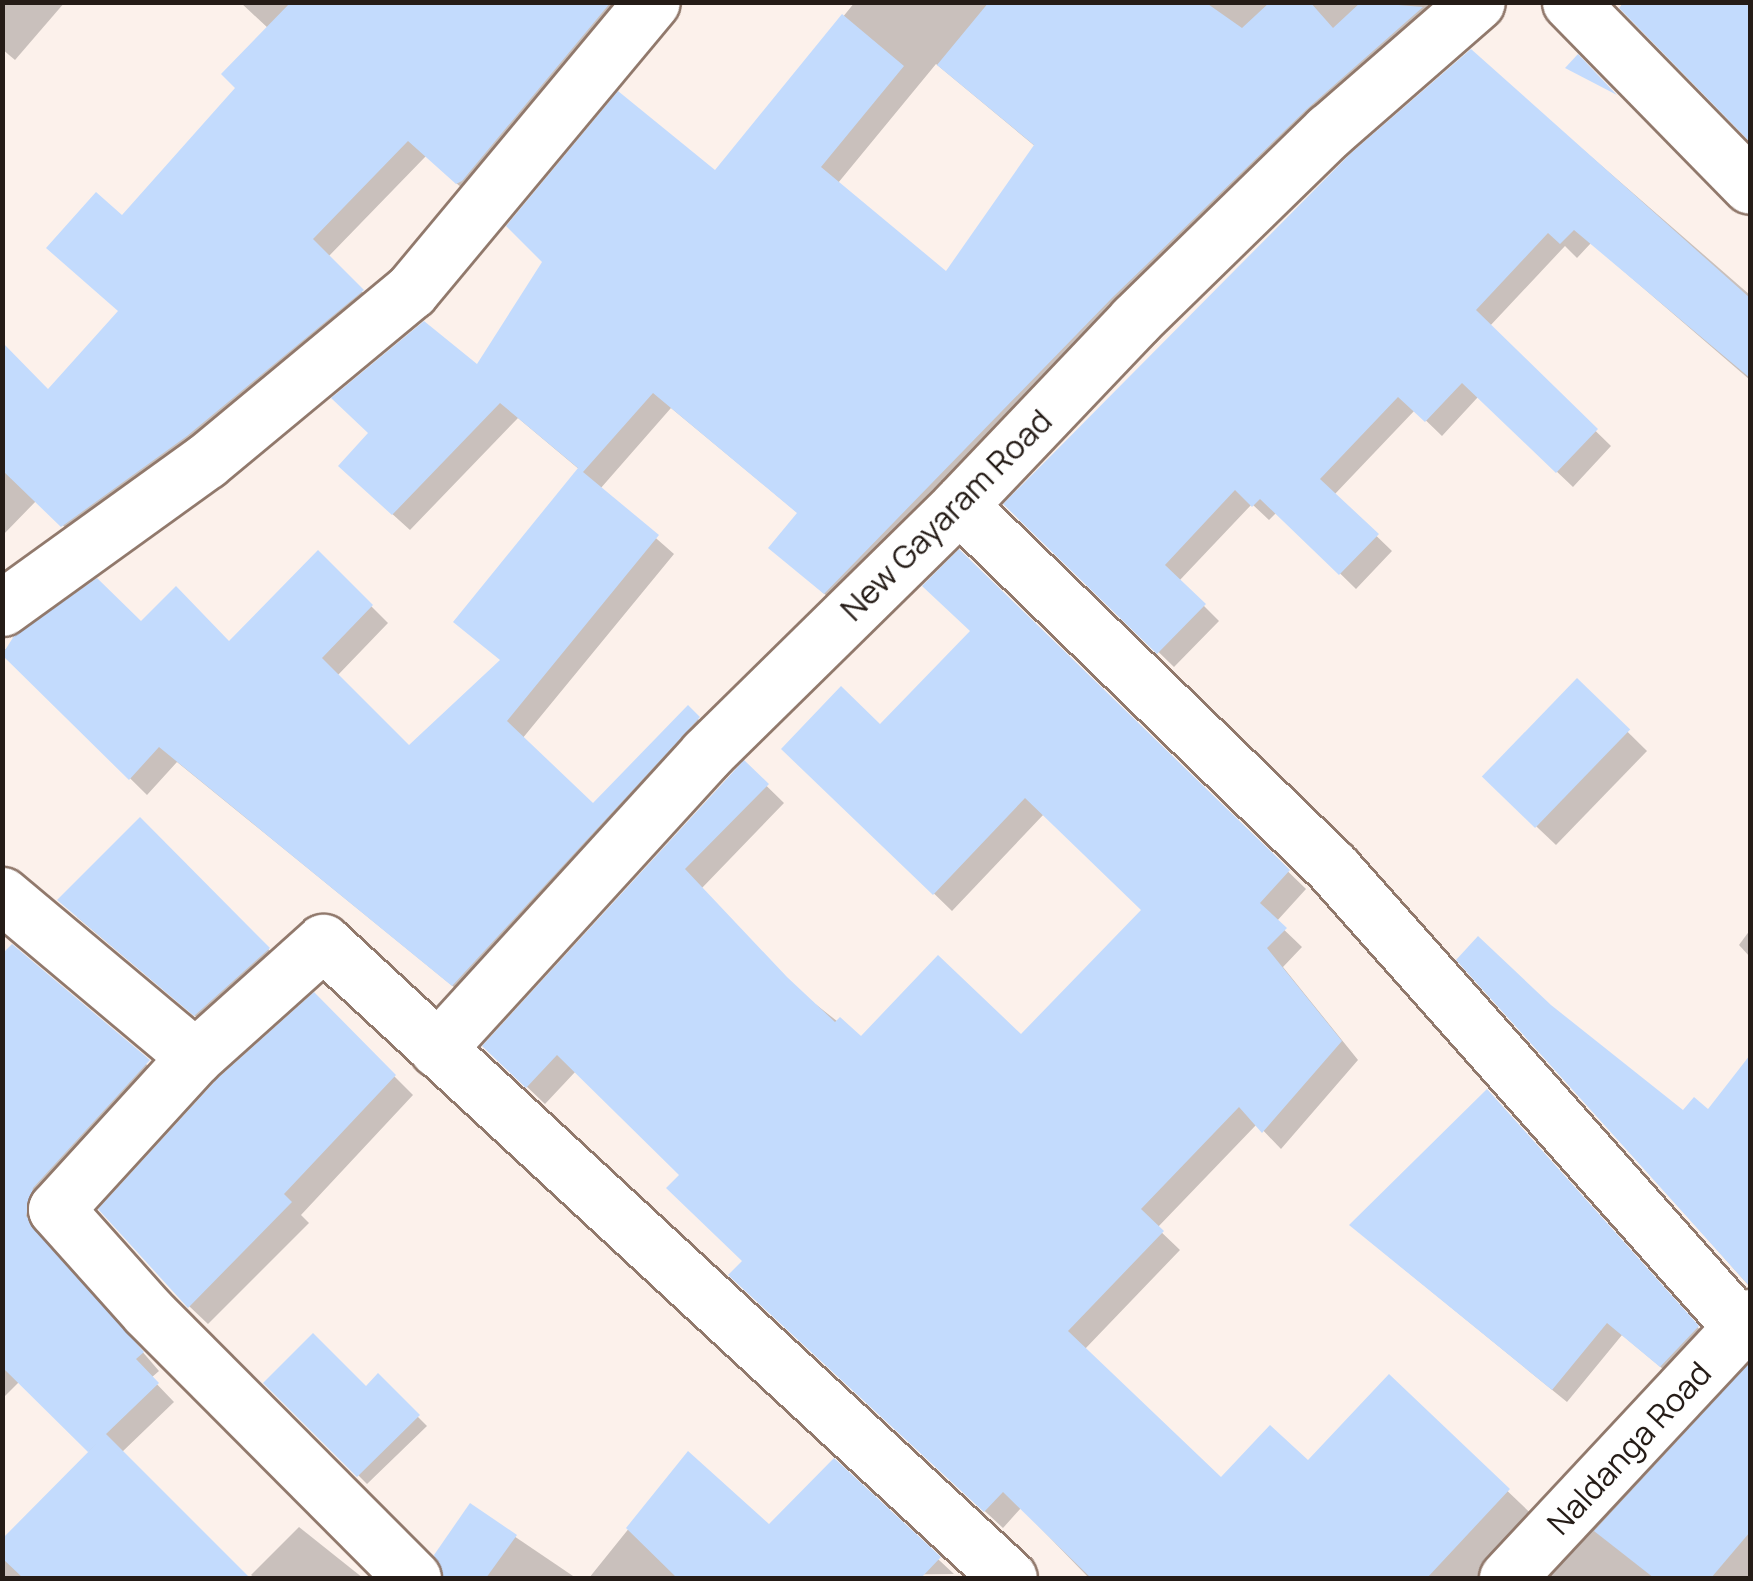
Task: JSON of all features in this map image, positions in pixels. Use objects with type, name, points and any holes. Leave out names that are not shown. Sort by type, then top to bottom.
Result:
[{"type":"street","points":[[2,608],[206,461],[411,290],[652,2]]},
{"type":"street","name":"New Gayaram Road","points":[[437,1049],[706,754],[959,506],[1134,320],[1329,130],[1477,2]]},
{"type":"street","points":[[1570,2],[1750,186]]},
{"type":"street","points":[[959,506],[1332,867],[1746,1322]]},
{"type":"street","points":[[2,895],[195,1057]]},
{"type":"street","points":[[412,1578],[148,1312],[56,1210],[195,1057],[324,942],[1009,1578]]},
{"type":"street","name":"Naldanga Road","points":[[1508,1578],[1746,1322]]},
{"type":"building","points":[[291,2],[611,2],[462,181],[456,184],[408,141],[313,239],[364,290],[187,436],[61,527],[2,470],[2,342],[48,389],[118,311],[46,248],[96,192],[122,215],[235,88],[221,74]]},
{"type":"building","points":[[989,2],[1205,2],[1242,28],[1270,2],[1310,2],[1333,28],[1361,2],[1423,7],[1307,109],[1112,298],[824,594],[768,548],[797,513],[653,393],[583,472],[659,535],[507,721],[593,803],[688,705],[700,717],[452,986],[159,747],[129,780],[2,655],[14,636],[97,578],[141,621],[176,586],[229,641],[318,550],[373,605],[322,658],[409,745],[500,660],[453,622],[578,468],[500,403],[392,515],[338,466],[368,433],[331,398],[424,321],[477,364],[542,262],[506,226],[618,91],[715,170],[842,14],[904,66],[821,167],[946,271],[1034,145],[937,65]]},
{"type":"building","points":[[1624,2],[1750,2],[1750,142],[1619,8]]},
{"type":"building","points":[[1471,49],[1750,298],[1750,378],[1574,230],[1560,244],[1548,233],[1476,310],[1598,429],[1556,473],[1462,383],[1425,422],[1398,397],[1320,479],[1379,534],[1339,575],[1260,499],[1252,507],[1235,490],[1165,565],[1206,604],[1157,654],[1003,504],[1350,154]]},
{"type":"building","points":[[1578,54],[1617,95],[1565,68]]},
{"type":"building","points":[[959,549],[1290,870],[1260,903],[1287,928],[1267,948],[1342,1041],[1262,1133],[1239,1107],[1141,1209],[1164,1231],[1068,1331],[1221,1477],[1270,1425],[1308,1460],[1389,1374],[1510,1489],[1427,1578],[1091,1578],[1003,1492],[984,1512],[728,1275],[742,1261],[666,1188],[679,1175],[557,1055],[526,1088],[482,1046],[744,760],[769,784],[685,869],[787,977],[835,1022],[840,1017],[861,1036],[938,955],[1021,1034],[1141,910],[1025,798],[933,895],[781,749],[841,686],[880,724],[970,631],[922,586]]},
{"type":"building","points":[[1577,678],[1630,729],[1535,828],[1482,777]]},
{"type":"building","points":[[140,817],[270,948],[194,1016],[57,900]]},
{"type":"building","points":[[1478,936],[1551,1005],[1683,1110],[1694,1097],[1708,1109],[1750,1055],[1750,1287],[1456,960]]},
{"type":"building","points":[[12,944],[150,1060],[33,1188],[26,1216],[144,1352],[136,1359],[159,1383],[106,1434],[250,1578],[23,1578],[2,1558],[2,1539],[102,1438],[88,1452],[2,1367],[2,954]]},
{"type":"building","points":[[314,992],[396,1075],[284,1194],[292,1202],[188,1308],[98,1209],[217,1079]]},
{"type":"building","points":[[1487,1089],[1699,1326],[1660,1367],[1607,1323],[1552,1390],[1349,1225]]},
{"type":"building","points":[[313,1333],[366,1386],[378,1373],[420,1415],[357,1477],[263,1383]]},
{"type":"building","points":[[1750,1362],[1750,1532],[1711,1578],[1654,1578],[1594,1531]]},
{"type":"building","points":[[688,1451],[769,1524],[834,1458],[941,1557],[921,1578],[677,1578],[626,1528]]},
{"type":"building","points":[[470,1503],[517,1535],[486,1578],[443,1578],[434,1555]]}]
